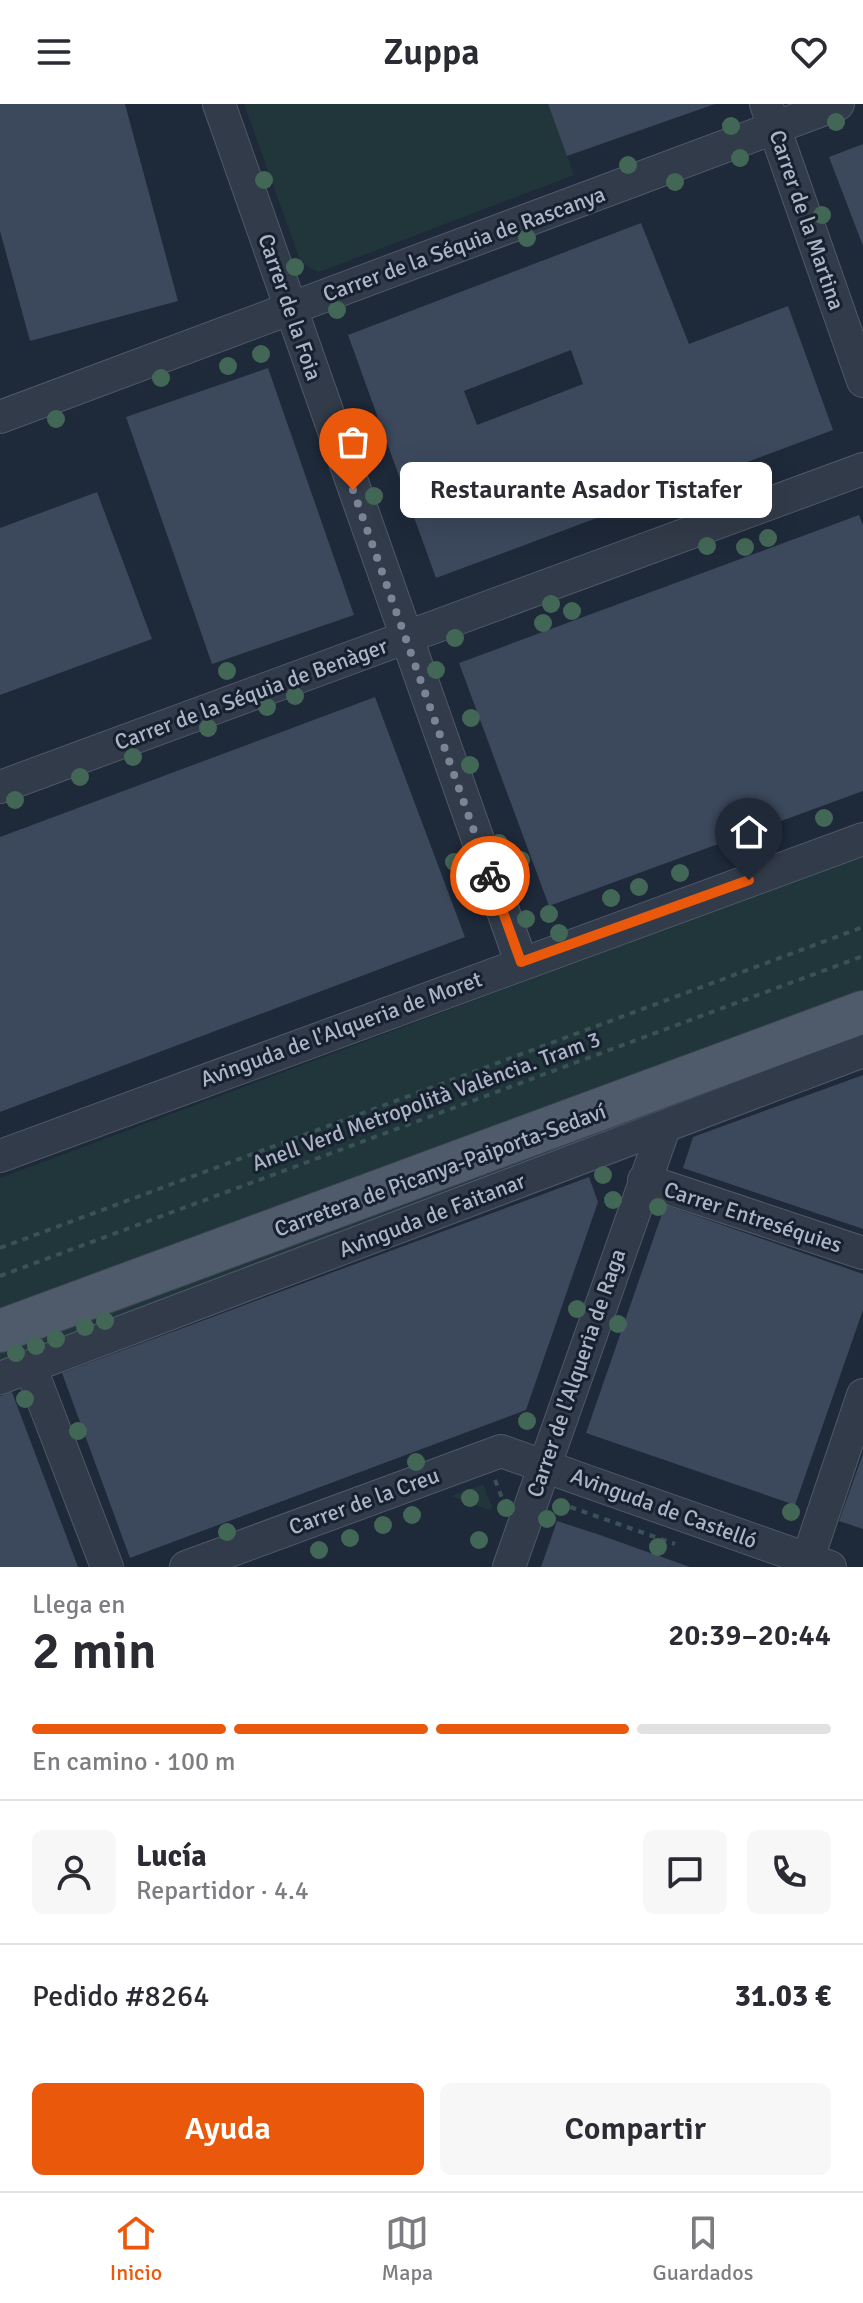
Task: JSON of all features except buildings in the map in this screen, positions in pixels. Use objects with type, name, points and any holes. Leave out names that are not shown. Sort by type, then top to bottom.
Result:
[{"type":"main road","name":"Carretera de Picanya-Paiporta-Sedaví","points":[[8,1328],[863,1012]]},
{"type":"street","name":"Carrer de la Foia","points":[[219,104],[521,962]]},
{"type":"street","name":"Carrer de la Séquia de Rascanya","points":[[0,417],[290,308],[770,116],[838,104]]},
{"type":"street","name":"Carrer de la Martina","points":[[770,116],[863,381]]},
{"type":"street","name":"Carrer de la Séquia de Benàger","points":[[0,787],[863,469]]},
{"type":"street","name":"Avinguda de l'Alqueria de Moret","points":[[0,1156],[521,962],[863,839]]},
{"type":"street","name":"Avinguda de Faitanar","points":[[15,1372],[863,1051]]},
{"type":"street","name":"Carrer de l'Alqueria de Raga","points":[[509,1567],[664,1128]]},
{"type":"street","points":[[609,1148],[627,1159],[640,1171],[644,1180]]},
{"type":"street","name":"Carrer Entreséquies","points":[[644,1180],[863,1253]]},
{"type":"street","points":[[15,1372],[107,1567]]},
{"type":"street","points":[[814,1565],[863,1395]]},
{"type":"street","name":"Carrer de la Creu","points":[[186,1567],[501,1451],[544,1465]]},
{"type":"street","name":"Avinguda de Castelló","points":[[544,1465],[814,1565]]},
{"type":"path","points":[[0,1248],[863,927]]},
{"type":"path","name":"Anell Verd Metropolità València. Tram 3","points":[[0,1276],[863,956]]},
{"type":"path","points":[[564,1505],[682,1546]]},
{"type":"green space","points":[[244,104],[548,104],[574,175],[319,272],[301,263]]},
{"type":"green space","points":[[863,855],[863,998],[0,1310],[0,1178]]},
{"type":"green space","points":[[565,1146],[568,1155],[0,1364],[0,1351]]},
{"type":"green space","points":[[483,1484],[491,1511],[451,1496]]},
{"type":"way so far","points":[[353,490],[490,876]]},
{"type":"place","name":"Restaurante Asador Tistafer","points":[[353,490]]},
{"type":"route","points":[[490,876],[521,962],[749,880]]}]
